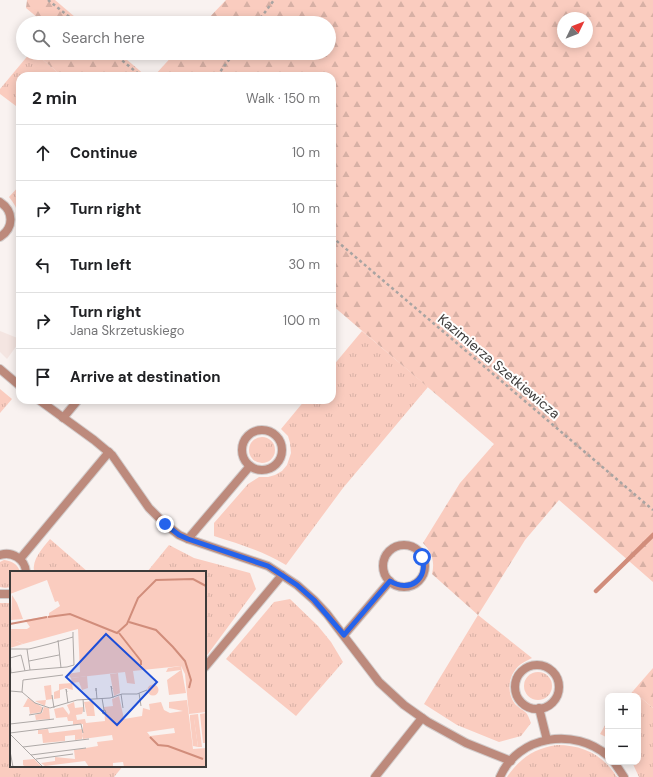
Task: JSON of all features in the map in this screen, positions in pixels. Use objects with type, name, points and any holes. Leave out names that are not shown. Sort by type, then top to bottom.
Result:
[{"type":"street","points":[[0,202],[8,209],[11,218],[6,232],[0,237]]},
{"type":"street","points":[[0,369],[16,383]]},
{"type":"street","points":[[45,404],[108,452],[121,467],[149,508],[179,535],[268,566],[297,585],[314,600],[344,635],[379,682],[404,705],[422,718],[466,743],[511,761]]},
{"type":"street","points":[[64,418],[75,404]]},
{"type":"street","points":[[265,430],[272,432],[277,436],[282,447],[281,458],[278,463],[268,470],[255,469],[250,466],[243,455],[244,442],[253,433],[265,430]]},
{"type":"street","points":[[20,559],[108,452]]},
{"type":"street","points":[[188,539],[250,466]]},
{"type":"street","points":[[400,545],[413,547],[422,557],[424,564],[424,571],[421,577],[410,586],[395,585],[390,581],[386,576],[383,563],[389,551],[400,545]]},
{"type":"street","points":[[0,555],[10,554],[20,559],[24,563],[26,571]]},
{"type":"street","points":[[206,666],[282,575]]},
{"type":"street","points":[[344,635],[390,581]]},
{"type":"street","points":[[534,665],[552,670],[559,683],[557,696],[546,707],[539,708],[532,708],[525,705],[516,693],[517,678],[521,672],[534,665]]},
{"type":"street","points":[[539,708],[547,740]]},
{"type":"street","points":[[375,777],[422,718]]},
{"type":"street","points":[[500,777],[504,768],[522,750],[538,742],[547,740],[557,738],[585,742],[595,746],[605,754]]},
{"type":"street","points":[[616,765],[624,777]]},
{"type":"path","points":[[48,0],[68,16]]},
{"type":"path","points":[[262,16],[274,0]]},
{"type":"path","points":[[122,60],[136,72]]},
{"type":"path","points":[[219,72],[229,60]]},
{"type":"path","name":"Kazimierza Szetkiewicza","points":[[336,240],[653,510]]},
{"type":"shaded area","points":[[0,331],[16,337],[16,347],[7,359],[0,352]]},
{"type":"green space","points":[[27,0],[55,0],[74,16],[36,16],[26,8]]},
{"type":"green space","points":[[226,0],[653,0],[653,582],[559,500],[525,540],[478,615],[432,574],[432,557],[429,550],[423,543],[460,483],[494,444],[336,308],[336,72],[158,72],[169,60],[336,60],[336,16],[211,16]]},
{"type":"green space","points":[[24,60],[43,60],[57,72],[16,72],[16,106],[0,94],[0,89]]},
{"type":"green space","points":[[43,60],[127,60],[141,72],[57,72]]},
{"type":"green space","points":[[16,189],[16,208],[15,206],[9,197]]},
{"type":"green space","points":[[362,331],[428,387],[343,488],[286,565],[260,552],[214,536],[214,523],[248,484],[259,477],[275,475],[282,471],[287,465],[291,453],[290,443],[288,436],[281,429],[302,404],[336,404],[336,362]]},
{"type":"green space","points":[[0,389],[12,399],[0,413]]},
{"type":"green space","points":[[262,437],[272,440],[275,450],[272,460],[262,463],[252,460],[249,450],[252,440]]},
{"type":"green space","points":[[50,539],[87,571],[34,571],[36,558]]},
{"type":"green space","points":[[169,545],[194,558],[250,573],[256,589],[206,657],[206,571],[148,571]]},
{"type":"green space","points":[[4,560],[10,561],[18,567],[20,571],[10,571],[10,587],[0,587],[0,562]]},
{"type":"green space","points":[[290,599],[318,626],[331,642],[343,662],[296,716],[226,659],[274,602]]},
{"type":"green space","points":[[0,603],[10,603],[10,767],[122,767],[114,777],[0,777]]},
{"type":"green space","points":[[478,615],[532,658],[517,668],[513,673],[510,683],[510,694],[512,699],[515,704],[526,713],[531,723],[521,736],[499,742],[457,725],[424,704]]},
{"type":"green space","points":[[653,668],[653,708],[641,698],[641,693],[635,693],[633,691]]},
{"type":"green space","points":[[538,672],[544,673],[548,676],[551,680],[551,692],[548,696],[544,699],[538,700],[532,699],[528,696],[525,692],[524,686],[525,680],[528,676],[532,673]]},
{"type":"green space","points":[[641,698],[653,708],[653,777],[639,777],[633,765],[641,765]]},
{"type":"green space","points":[[605,725],[605,736],[600,734]]},
{"type":"green space","points":[[566,745],[584,749],[599,757],[617,777],[507,777],[523,759],[535,751],[549,746]]},
{"type":"waterway","points":[[596,591],[653,535]]},
{"type":"route","points":[[165,524],[179,535],[188,539],[268,566],[297,585],[314,600],[344,635],[390,581],[395,585],[410,586],[421,577],[424,571],[422,557]]}]
